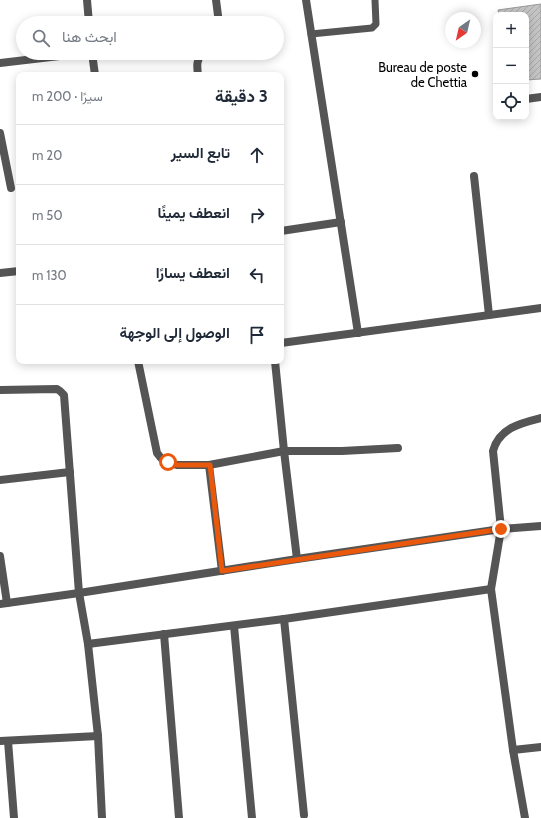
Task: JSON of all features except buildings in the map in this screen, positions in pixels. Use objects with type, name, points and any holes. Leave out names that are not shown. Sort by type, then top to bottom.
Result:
[{"type":"street","points":[[87,0],[88,16]]},
{"type":"street","points":[[216,0],[218,16]]},
{"type":"street","points":[[306,0],[358,333]]},
{"type":"street","points":[[0,63],[25,60]]},
{"type":"street","points":[[93,60],[95,72]]},
{"type":"street","points":[[197,60],[197,72]]},
{"type":"street","points":[[529,99],[541,97]]},
{"type":"street","points":[[0,133],[10,188]]},
{"type":"street","points":[[474,176],[489,315]]},
{"type":"street","points":[[284,231],[341,222]]},
{"type":"street","points":[[0,274],[16,271]]},
{"type":"street","points":[[284,344],[541,308]]},
{"type":"street","points":[[139,364],[157,453],[161,458],[177,465],[210,465],[284,451],[342,451],[398,448]]},
{"type":"street","points":[[276,364],[284,451],[298,559]]},
{"type":"street","points":[[0,390],[57,389],[64,395],[79,593],[88,644],[98,736],[102,818]]},
{"type":"street","points":[[525,818],[513,750],[491,589],[501,529],[493,451],[497,440],[507,430],[517,424],[541,418]]},
{"type":"street","points":[[210,465],[222,571]]},
{"type":"street","points":[[0,480],[70,472]]},
{"type":"street","points":[[0,556],[4,603],[501,529],[541,526]]},
{"type":"street","points":[[88,644],[234,626],[491,589]]},
{"type":"street","points":[[284,619],[304,815]]},
{"type":"street","points":[[234,626],[252,818]]},
{"type":"street","points":[[164,634],[180,818]]},
{"type":"street","points":[[14,818],[4,741],[98,736]]},
{"type":"street","points":[[513,750],[541,747]]},
{"type":"lane","points":[[311,34],[372,28],[376,24],[377,18],[375,0]]},
{"type":"place","name":"Bureau de poste de Chettia","points":[[475,74]]},
{"type":"route","points":[[168,462],[177,465],[210,465],[222,571],[501,529]]}]
